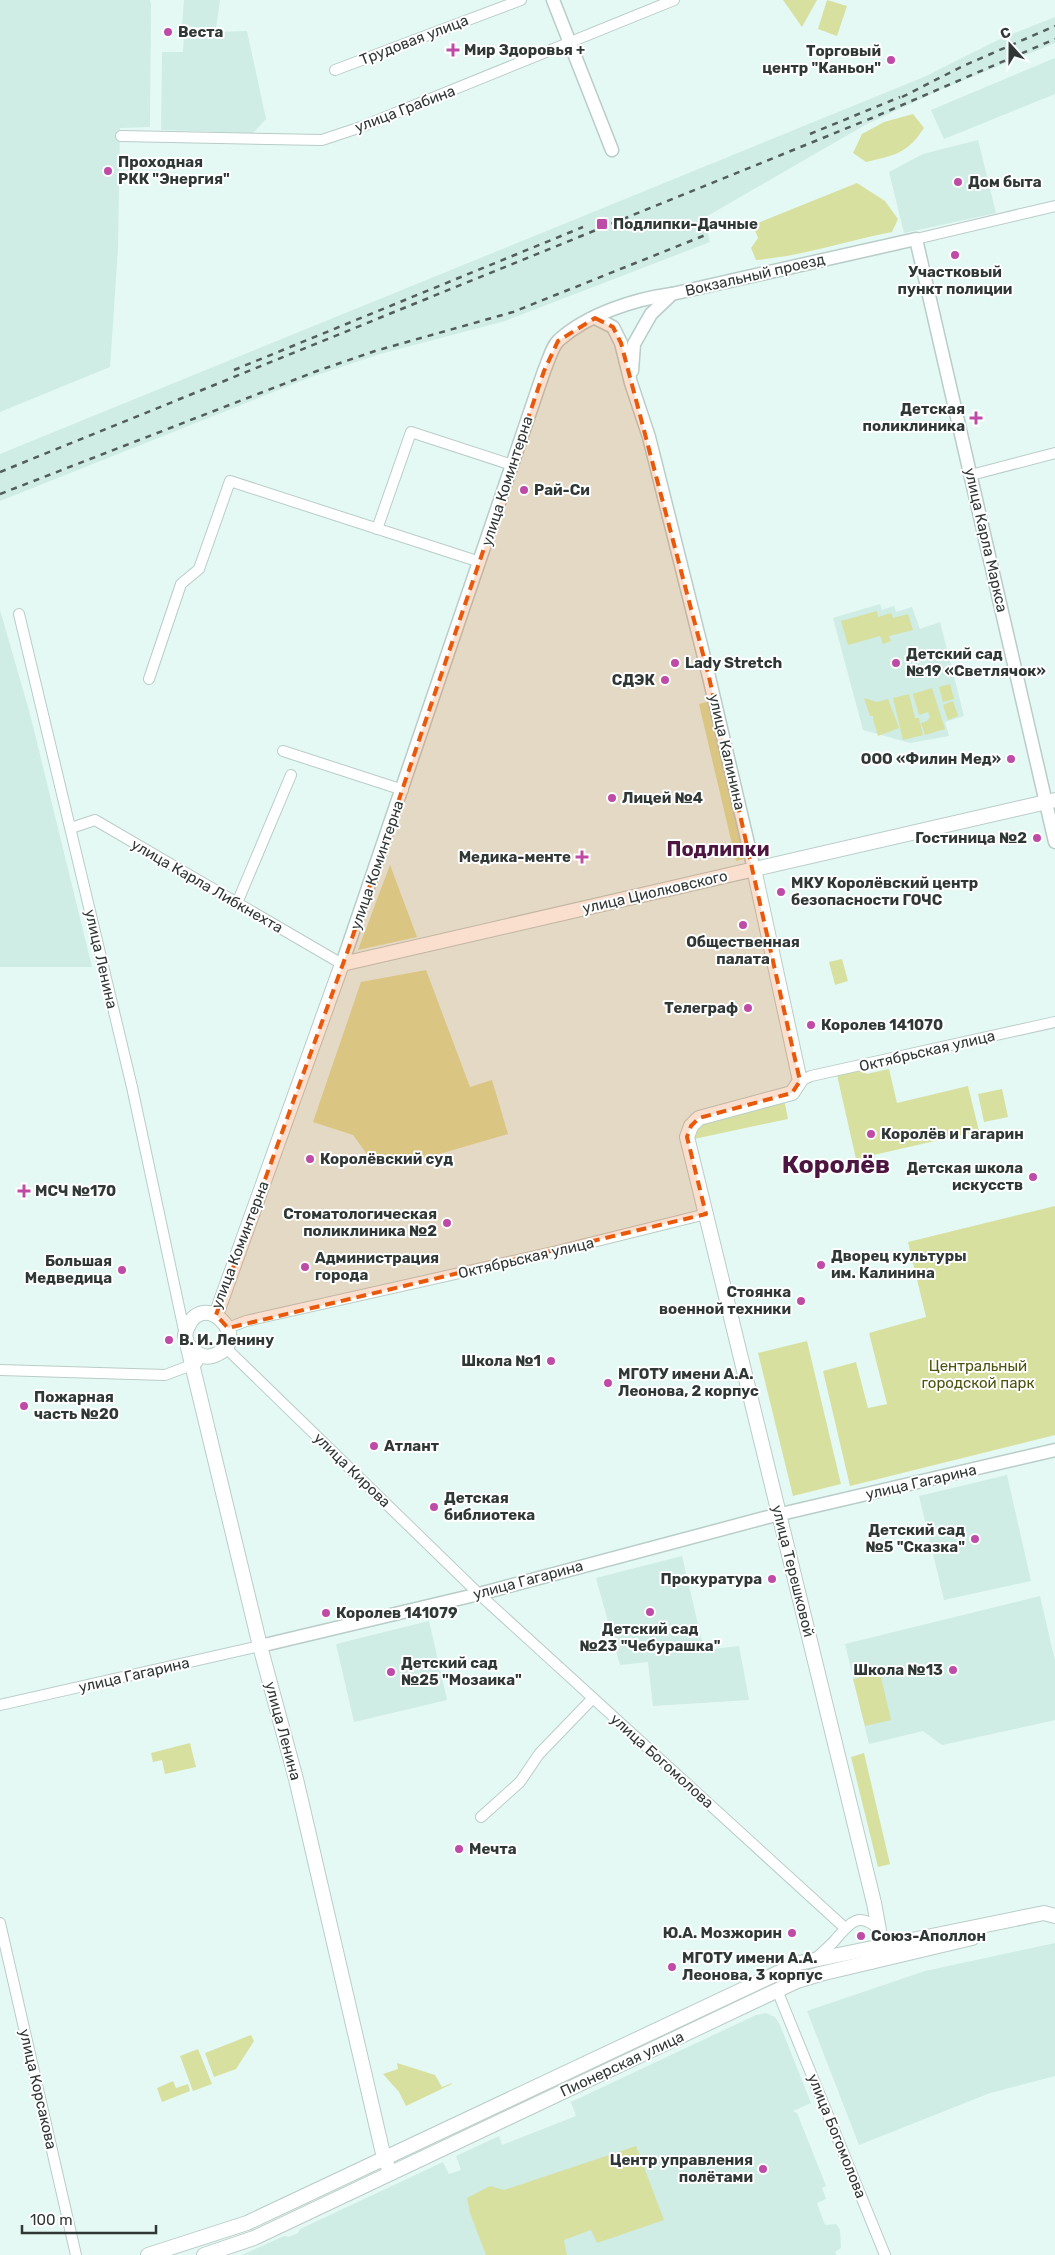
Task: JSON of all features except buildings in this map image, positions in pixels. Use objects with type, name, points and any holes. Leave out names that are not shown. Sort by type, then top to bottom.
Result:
[{"type":"main road","name":"улица Циолковского","points":[[342,964],[1050,801]]},
{"type":"main road","name":"улица Калинина","points":[[754,869],[796,1087]]},
{"type":"main road","name":"улица Коминтерна","points":[[187,1340],[188,1325],[195,1316],[206,1313],[216,1315],[342,964]]},
{"type":"main road","name":"улица Терешковой","points":[[796,1087],[699,1118],[691,1126],[687,1137],[874,1904],[879,1939]]},
{"type":"main road","points":[[187,1340],[195,1353],[206,1357],[217,1354],[226,1347],[229,1338],[228,1328],[224,1320],[216,1315]]},
{"type":"main road","name":"улица Ленина","points":[[187,1340],[260,1646],[296,1779],[384,2158],[391,2173]]},
{"type":"main road","name":"Пионерская улица","points":[[148,2255],[247,2223],[783,1969],[879,1939],[902,1943],[1044,1913],[1055,1917]]},
{"type":"main road","name":"Пионерская улица","points":[[204,2255],[254,2238],[777,1990],[812,1976],[1055,1917]]},
{"type":"main road","points":[[871,1962],[879,1939]]},
{"type":"street","name":"Трудовая улица","points":[[336,70],[521,0]]},
{"type":"street","points":[[553,0],[612,150]]},
{"type":"street","name":"улица Грабина","points":[[121,136],[322,140],[569,44],[674,0]]},
{"type":"street","points":[[916,238],[1055,206]]},
{"type":"street","name":"Вокзальный проезд","points":[[595,318],[612,309],[647,297],[672,294],[916,238]]},
{"type":"street","name":"улица Карла Маркса","points":[[916,238],[1050,801],[1055,842]]},
{"type":"street","points":[[631,383],[634,344],[651,314],[672,294]]},
{"type":"street","points":[[647,297],[651,314]]},
{"type":"street","name":"улица Коминтерна","points":[[342,964],[403,790],[544,371],[558,341],[595,318]]},
{"type":"street","name":"улица Калинина","points":[[595,318],[613,327],[621,343],[631,383],[649,437],[709,676],[754,869]]},
{"type":"street","points":[[377,529],[411,432],[512,465]]},
{"type":"street","points":[[971,475],[1055,454]]},
{"type":"street","points":[[149,679],[181,584],[198,569],[230,481],[480,562]]},
{"type":"street","name":"улица Ленина","points":[[19,614],[132,1087],[187,1340]]},
{"type":"street","points":[[283,751],[403,790]]},
{"type":"street","points":[[238,903],[291,775]]},
{"type":"street","name":"улица Карла Либкнехта","points":[[71,828],[95,820],[342,964]]},
{"type":"street","name":"Октябрьская улица","points":[[796,1087],[811,1076],[1055,1022]]},
{"type":"street","name":"Октябрьская улица","points":[[228,1328],[246,1322],[554,1252],[706,1214]]},
{"type":"street","points":[[179,1304],[195,1316]]},
{"type":"street","name":"улица Кирова","points":[[226,1347],[479,1594]]},
{"type":"street","points":[[0,1370],[165,1375],[194,1365],[206,1357]]},
{"type":"street","name":"улица Гагарина","points":[[0,1705],[479,1594],[780,1514],[1055,1450]]},
{"type":"street","name":"улица Богомолова","points":[[479,1594],[845,1928]]},
{"type":"street","points":[[481,1817],[520,1782],[539,1754],[593,1698]]},
{"type":"street","points":[[816,1958],[845,1928],[862,1919],[871,1922],[879,1939]]},
{"type":"street","name":"улица Корсакова","points":[[0,1923],[76,2255]]},
{"type":"street","name":"улица Богомолова","points":[[777,1990],[885,2255]]},
{"type":"highlighted area","points":[[595,318],[613,327],[621,343],[709,677],[800,1081],[792,1093],[699,1118],[691,1126],[687,1137],[706,1214],[228,1328],[216,1315],[348,950],[544,371],[558,341]]},
{"type":"shaded area","points":[[0,0],[150,0],[151,5],[150,127],[120,128],[118,248],[110,367],[0,412]]},
{"type":"shaded area","points":[[184,0],[220,0],[216,29],[182,26]]},
{"type":"shaded area","name":"Подлипки-Дачные","points":[[1055,17],[1055,43],[940,90],[865,125],[704,218],[710,242],[505,321],[380,354],[311,377],[0,501],[0,454],[924,77],[1002,38]]},
{"type":"shaded area","points":[[247,31],[266,119],[253,133],[161,130],[162,52],[183,52],[184,33]]},
{"type":"shaded area","points":[[1055,58],[1055,94],[944,139],[931,110]]},
{"type":"shaded area","points":[[978,140],[996,213],[904,233],[889,172],[923,154]]},
{"type":"shaded area","points":[[880,604],[882,610],[894,606],[896,612],[912,607],[920,629],[940,622],[964,716],[945,722],[949,736],[910,743],[863,730],[833,618]]},
{"type":"shaded area","points":[[0,610],[30,714],[92,967],[0,967]]},
{"type":"shaded area","name":"Детский сад №5 \"Сказка\"","points":[[1007,1475],[1031,1581],[944,1600],[919,1496]]},
{"type":"shaded area","name":"Детский сад №23 \"Чебурашка\"","points":[[682,1556],[704,1650],[739,1646],[749,1700],[653,1706],[648,1662],[620,1665],[596,1578]]},
{"type":"shaded area","name":"Школа №13","points":[[1040,1596],[1055,1661],[1055,1720],[942,1745],[923,1731],[869,1744],[845,1644]]},
{"type":"shaded area","name":"Детский сад №25 \"Мозаика\"","points":[[429,1621],[447,1700],[354,1722],[336,1644]]},
{"type":"shaded area","points":[[1055,1943],[1055,2076],[990,2093],[859,2145],[807,2011],[925,1971]]},
{"type":"shaded area","points":[[766,2013],[775,2017],[780,2025],[811,2103],[793,2111],[797,2113],[826,2186],[822,2188],[826,2199],[817,2203],[825,2225],[836,2224],[840,2230],[841,2248],[835,2252],[836,2255],[242,2255],[284,2236],[289,2237],[298,2233],[300,2229],[443,2162],[449,2174],[461,2170],[456,2156],[499,2136],[502,2145],[576,2116],[571,2102],[756,2015]]},
{"type":"green space","points":[[783,0],[817,0],[802,27]]},
{"type":"green space","points":[[827,0],[847,6],[837,36],[818,29]]},
{"type":"green space","points":[[913,114],[924,128],[912,143],[900,152],[866,162],[853,153],[862,134],[884,122]]},
{"type":"green space","points":[[857,183],[885,201],[898,219],[892,232],[808,252],[756,260],[751,248],[758,238],[753,225]]},
{"type":"green space","points":[[877,611],[878,617],[891,613],[893,618],[908,614],[913,630],[889,636],[891,641],[883,644],[880,636],[848,645],[841,621]]},
{"type":"green space","points":[[950,684],[954,699],[943,702],[939,687]]},
{"type":"green space","points":[[932,688],[945,729],[925,735],[921,723],[927,721],[930,717],[928,712],[919,715],[913,694]]},
{"type":"green space","points":[[909,694],[915,718],[919,718],[923,735],[903,740],[893,698]]},
{"type":"green space","points":[[864,698],[877,702],[888,699],[899,728],[878,736],[873,716],[870,716]]},
{"type":"green space","points":[[711,701],[748,858],[736,861],[699,704]]},
{"type":"green space","points":[[953,701],[958,716],[948,720],[943,705]]},
{"type":"green space","points":[[390,865],[417,937],[358,950]]},
{"type":"green space","points":[[842,959],[848,981],[835,985],[829,962]]},
{"type":"green space","points":[[426,970],[470,1087],[492,1080],[508,1134],[405,1164],[369,1157],[353,1135],[313,1122],[361,982]]},
{"type":"green space","points":[[865,1068],[866,1074],[889,1069],[897,1103],[968,1086],[979,1131],[856,1159],[837,1075]]},
{"type":"green space","points":[[1002,1089],[1008,1117],[984,1122],[978,1094]]},
{"type":"green space","points":[[784,1099],[788,1119],[694,1139],[693,1132],[696,1125]]},
{"type":"green space","name":"Центральный городской парк","points":[[1055,1206],[1055,1435],[850,1486],[823,1371],[856,1362],[868,1408],[887,1404],[869,1333],[926,1317],[908,1242]]},
{"type":"green space","points":[[807,1341],[841,1484],[793,1496],[758,1353]]},
{"type":"green space","points":[[880,1673],[891,1720],[865,1726],[853,1679]]},
{"type":"green space","points":[[190,1743],[196,1767],[165,1774],[162,1760],[153,1762],[151,1753]]},
{"type":"green space","points":[[864,1753],[890,1864],[878,1867],[851,1757]]},
{"type":"green space","points":[[251,2035],[254,2041],[236,2069],[214,2077],[205,2053]]},
{"type":"green space","points":[[198,2049],[212,2084],[193,2091],[180,2056]]},
{"type":"green space","points":[[397,2063],[435,2075],[442,2087],[452,2084],[406,2106],[399,2092],[383,2074],[398,2069]]},
{"type":"green space","points":[[173,2081],[176,2088],[188,2084],[190,2091],[162,2102],[157,2088]]},
{"type":"green space","points":[[636,2146],[664,2220],[597,2243],[591,2230],[564,2240],[567,2255],[486,2255],[470,2213],[467,2198],[490,2186],[504,2190]]},
{"type":"railway","points":[[902,97],[963,66],[1055,26]]},
{"type":"railway","points":[[0,472],[872,118],[1055,39]]},
{"type":"railway","points":[[810,134],[900,97]]},
{"type":"railway","points":[[234,370],[583,227]]},
{"type":"railway","points":[[0,494],[317,371],[375,351],[513,312],[708,234]]},
{"type":"place","name":"Веста","points":[[168,32]]},
{"type":"place","name":"Мир Здоровья +","points":[[453,50]]},
{"type":"place","name":"Торговый центр \"Каньон\"","points":[[891,60]]},
{"type":"place","name":"Проходная РКК \"Энергия\"","points":[[108,171]]},
{"type":"place","name":"Дом быта","points":[[958,182]]},
{"type":"place","name":"Подлипки-Дачные","points":[[602,224]]},
{"type":"place","name":"Участковый пункт полиции","points":[[955,255]]},
{"type":"place","name":"Детская поликлиника","points":[[976,418]]},
{"type":"place","name":"Рай-Си","points":[[524,490]]},
{"type":"place","name":"Lady Stretch","points":[[675,663]]},
{"type":"place","name":"Детский сад №19 «Светлячок»","points":[[896,663]]},
{"type":"place","name":"СДЭК","points":[[665,680]]},
{"type":"place","name":"ООО «Филин Мед»","points":[[1011,759]]},
{"type":"place","name":"Лицей №4","points":[[612,798]]},
{"type":"place","name":"Гостиница №2","points":[[1037,838]]},
{"type":"place","name":"Медика-менте","points":[[582,857]]},
{"type":"place","name":"МКУ Королёвский центр безопасности ГОЧС","points":[[781,892]]},
{"type":"place","name":"Общественная палата","points":[[743,925]]},
{"type":"place","name":"Телеграф","points":[[748,1008]]},
{"type":"place","name":"Королев 141070","points":[[811,1025]]},
{"type":"place","name":"Королёв и Гагарин","points":[[871,1134]]},
{"type":"place","name":"Королёвский суд","points":[[310,1159]]},
{"type":"place","name":"Детская школа искусств","points":[[1033,1177]]},
{"type":"place","name":"МСЧ №170","points":[[24,1191]]},
{"type":"place","name":"Стоматологическая поликлиника №2","points":[[447,1223]]},
{"type":"place","name":"Дворец культуры им. Калинина","points":[[821,1265]]},
{"type":"place","name":"Администрация города","points":[[305,1267]]},
{"type":"place","name":"Большая Медведица","points":[[122,1270]]},
{"type":"place","name":"Стоянка военной техники","points":[[801,1301]]},
{"type":"place","name":"В. И. Ленину","points":[[169,1340]]},
{"type":"place","name":"Школа №1","points":[[551,1361]]},
{"type":"place","name":"МГОТУ имени А.А. Леонова, 2 корпус","points":[[608,1383]]},
{"type":"place","name":"Пожарная часть №20","points":[[24,1406]]},
{"type":"place","name":"Атлант","points":[[374,1446]]},
{"type":"place","name":"Детская библиотека","points":[[434,1507]]},
{"type":"place","name":"Детский сад №5 \"Сказка\"","points":[[975,1539]]},
{"type":"place","name":"Прокуратура","points":[[772,1579]]},
{"type":"place","name":"Детский сад №23 \"Чебурашка\"","points":[[650,1612]]},
{"type":"place","name":"Королев 141079","points":[[326,1613]]},
{"type":"place","name":"Школа №13","points":[[953,1670]]},
{"type":"place","name":"Детский сад №25 \"Мозаика\"","points":[[391,1672]]},
{"type":"place","name":"Мечта","points":[[459,1849]]},
{"type":"place","name":"Ю.А. Мозжорин","points":[[792,1933]]},
{"type":"place","name":"Союз-Аполлон","points":[[861,1936]]},
{"type":"place","name":"МГОТУ имени А.А. Леонова, 3 корпус","points":[[672,1967]]},
{"type":"place","name":"Центр управления полётами","points":[[763,2169]]},
{"type":"district","name":"Подлипки","points":[[718,849]]},
{"type":"district","name":"Королёв","points":[[836,1164]]}]
